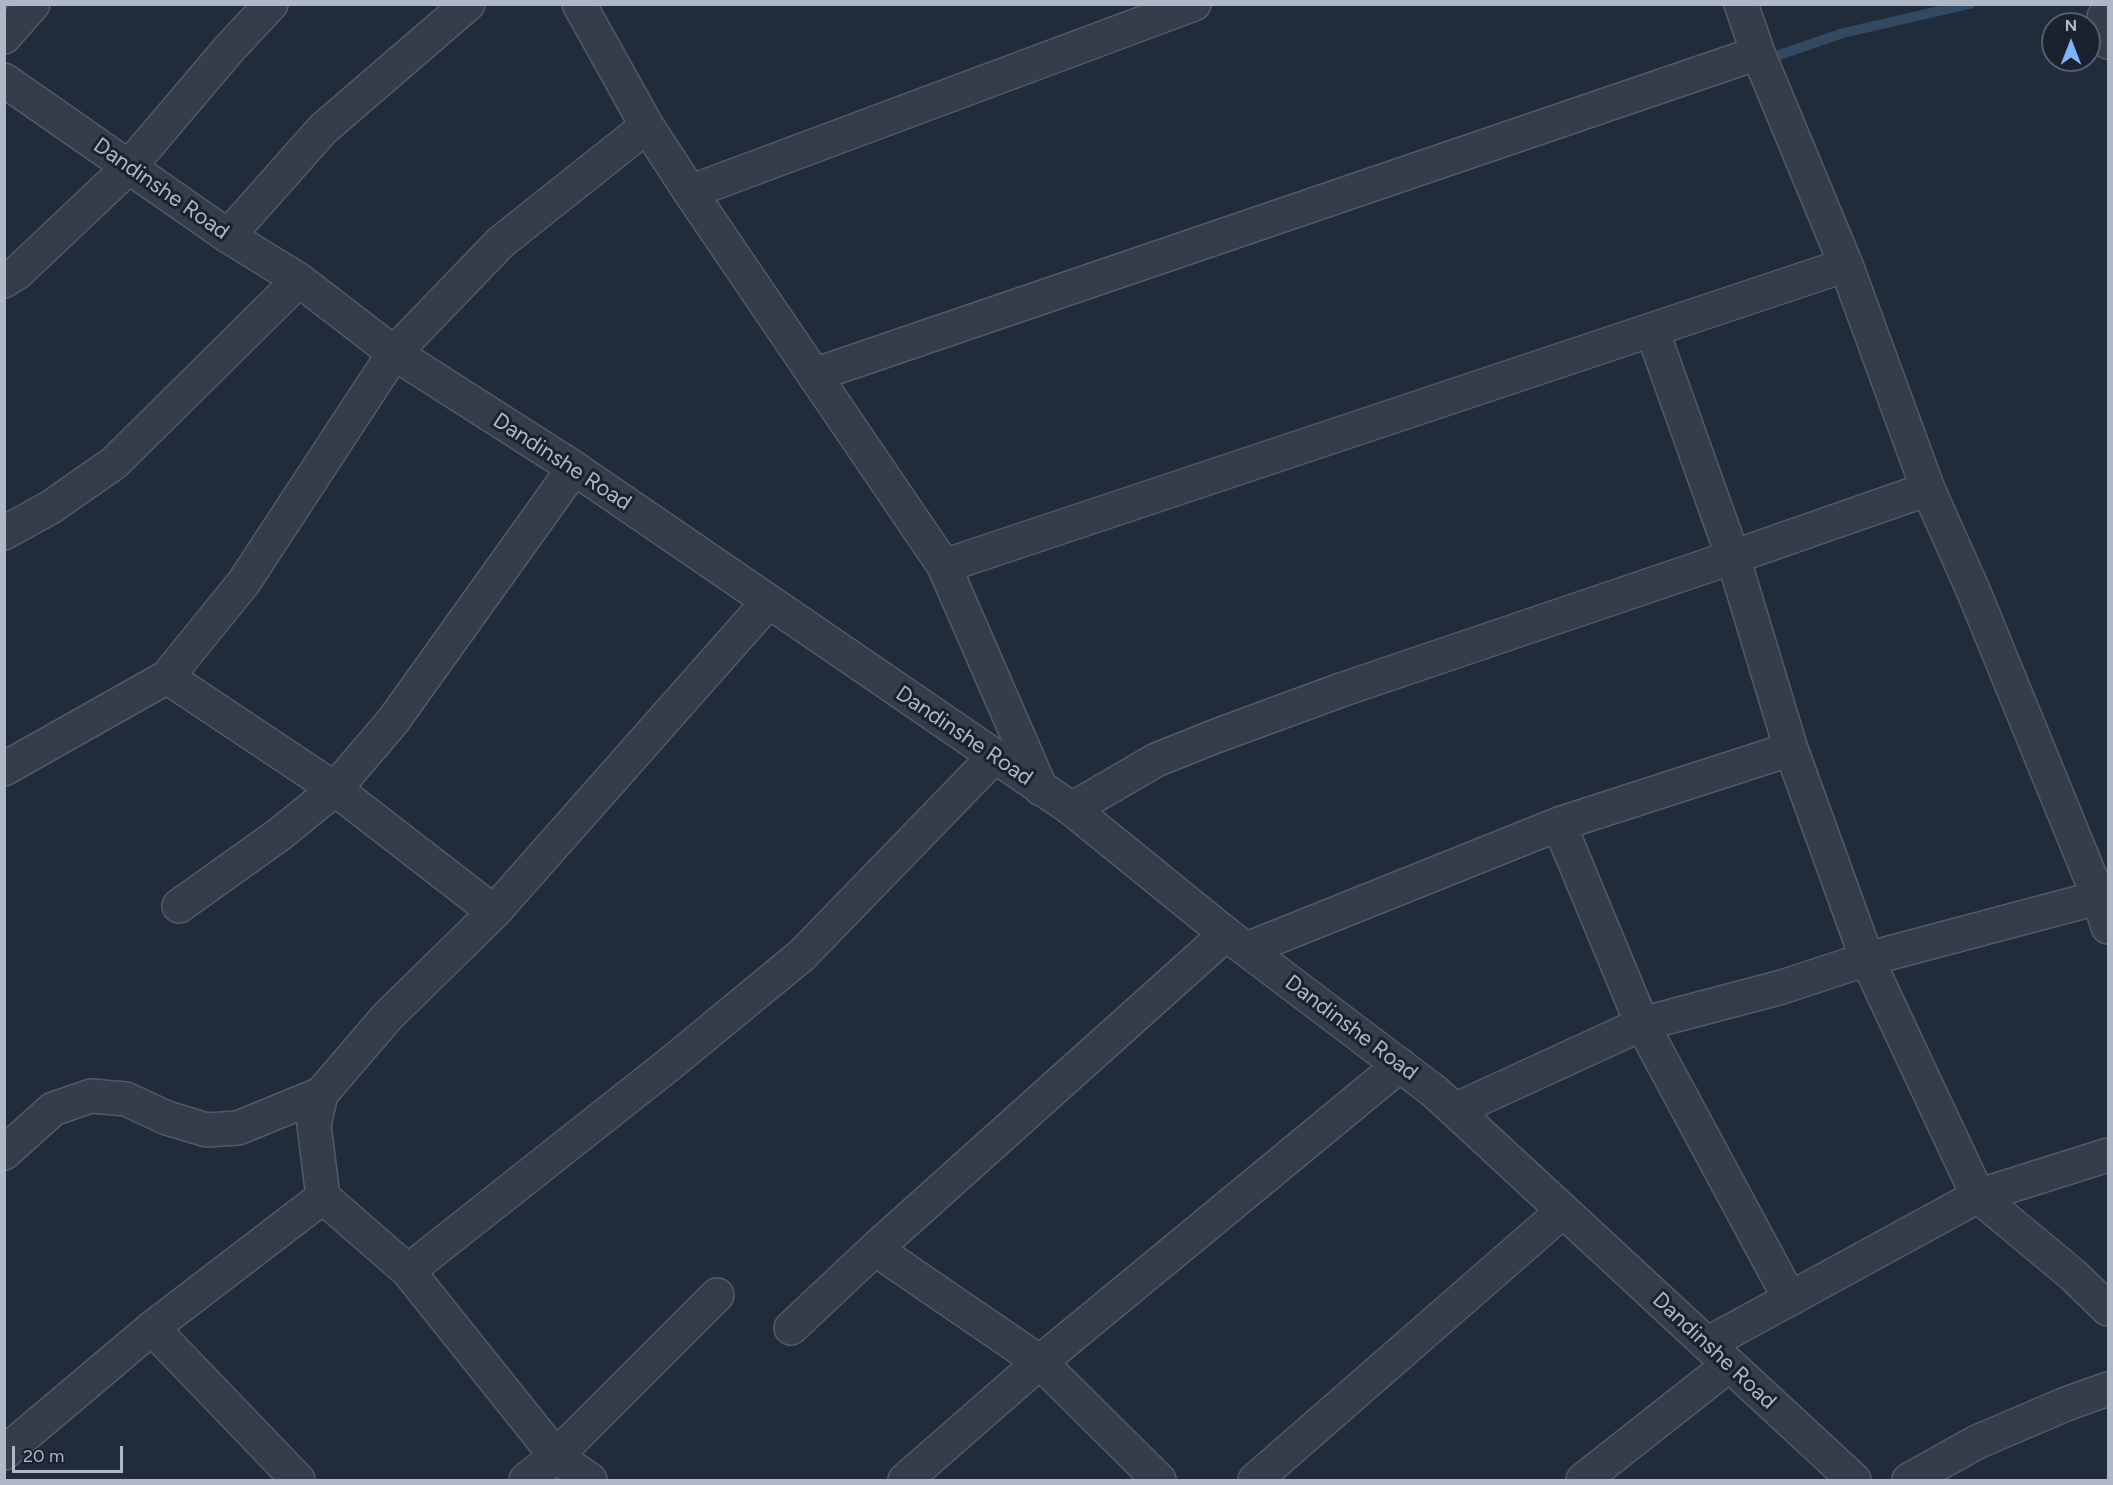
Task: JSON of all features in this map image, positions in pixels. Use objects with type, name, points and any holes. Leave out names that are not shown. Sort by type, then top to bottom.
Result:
[{"type":"street","points":[[4,37],[33,4]]},
{"type":"street","points":[[4,281],[17,273],[129,167],[229,49],[271,4]]},
{"type":"street","points":[[228,236],[323,129],[468,4]]},
{"type":"street","points":[[579,4],[647,126],[944,566],[1041,789]]},
{"type":"street","points":[[690,192],[1194,4]]},
{"type":"street","points":[[1455,1110],[1642,1024],[1782,987],[1867,959],[2105,907],[1974,590],[1928,489],[1846,265],[1758,53],[1741,4]]},
{"type":"street","points":[[814,375],[1758,53]]},
{"type":"street","name":"Dandinshe Road","points":[[4,80],[228,236],[298,280],[394,353],[574,468],[1072,809],[1237,941],[1435,1092],[1854,1480]]},
{"type":"street","points":[[4,769],[167,677],[244,582],[394,353],[501,242],[647,126]]},
{"type":"street","points":[[944,566],[1846,265]]},
{"type":"street","points":[[4,533],[51,507],[114,463],[298,280]]},
{"type":"street","points":[[1652,330],[1733,557],[1791,749],[1867,959],[1978,1196],[2073,1275],[2109,1309]]},
{"type":"street","points":[[179,906],[280,834],[335,789],[393,721],[574,468]]},
{"type":"street","points":[[1072,809],[1156,760],[1216,736],[1341,690],[1928,489]]},
{"type":"street","points":[[4,1153],[53,1109],[91,1096],[126,1099],[166,1118],[207,1130],[238,1128],[321,1094],[387,1017],[494,912],[768,602]]},
{"type":"street","points":[[167,677],[335,789],[494,912]]},
{"type":"street","points":[[791,1328],[874,1249],[1237,941],[1559,824],[1791,749]]},
{"type":"street","points":[[408,1271],[662,1071],[802,955],[994,757]]},
{"type":"street","points":[[1559,824],[1642,1024],[1790,1299]]},
{"type":"street","points":[[905,1480],[1040,1362],[1400,1065]]},
{"type":"street","points":[[321,1094],[314,1125],[323,1197],[408,1271],[556,1456],[590,1480]]},
{"type":"street","points":[[1583,1480],[1718,1354],[1790,1299],[1978,1196],[2109,1155]]},
{"type":"street","points":[[4,1453],[152,1328],[323,1197]]},
{"type":"street","points":[[1255,1480],[1563,1211]]},
{"type":"street","points":[[874,1249],[1040,1362],[1160,1480]]},
{"type":"street","points":[[526,1480],[556,1456],[717,1295]]},
{"type":"street","points":[[152,1328],[288,1477]]},
{"type":"street","points":[[1909,1480],[1977,1442],[2066,1404],[2109,1389]]},
{"type":"waterway","points":[[1776,56],[1843,33],[1970,4]]}]
